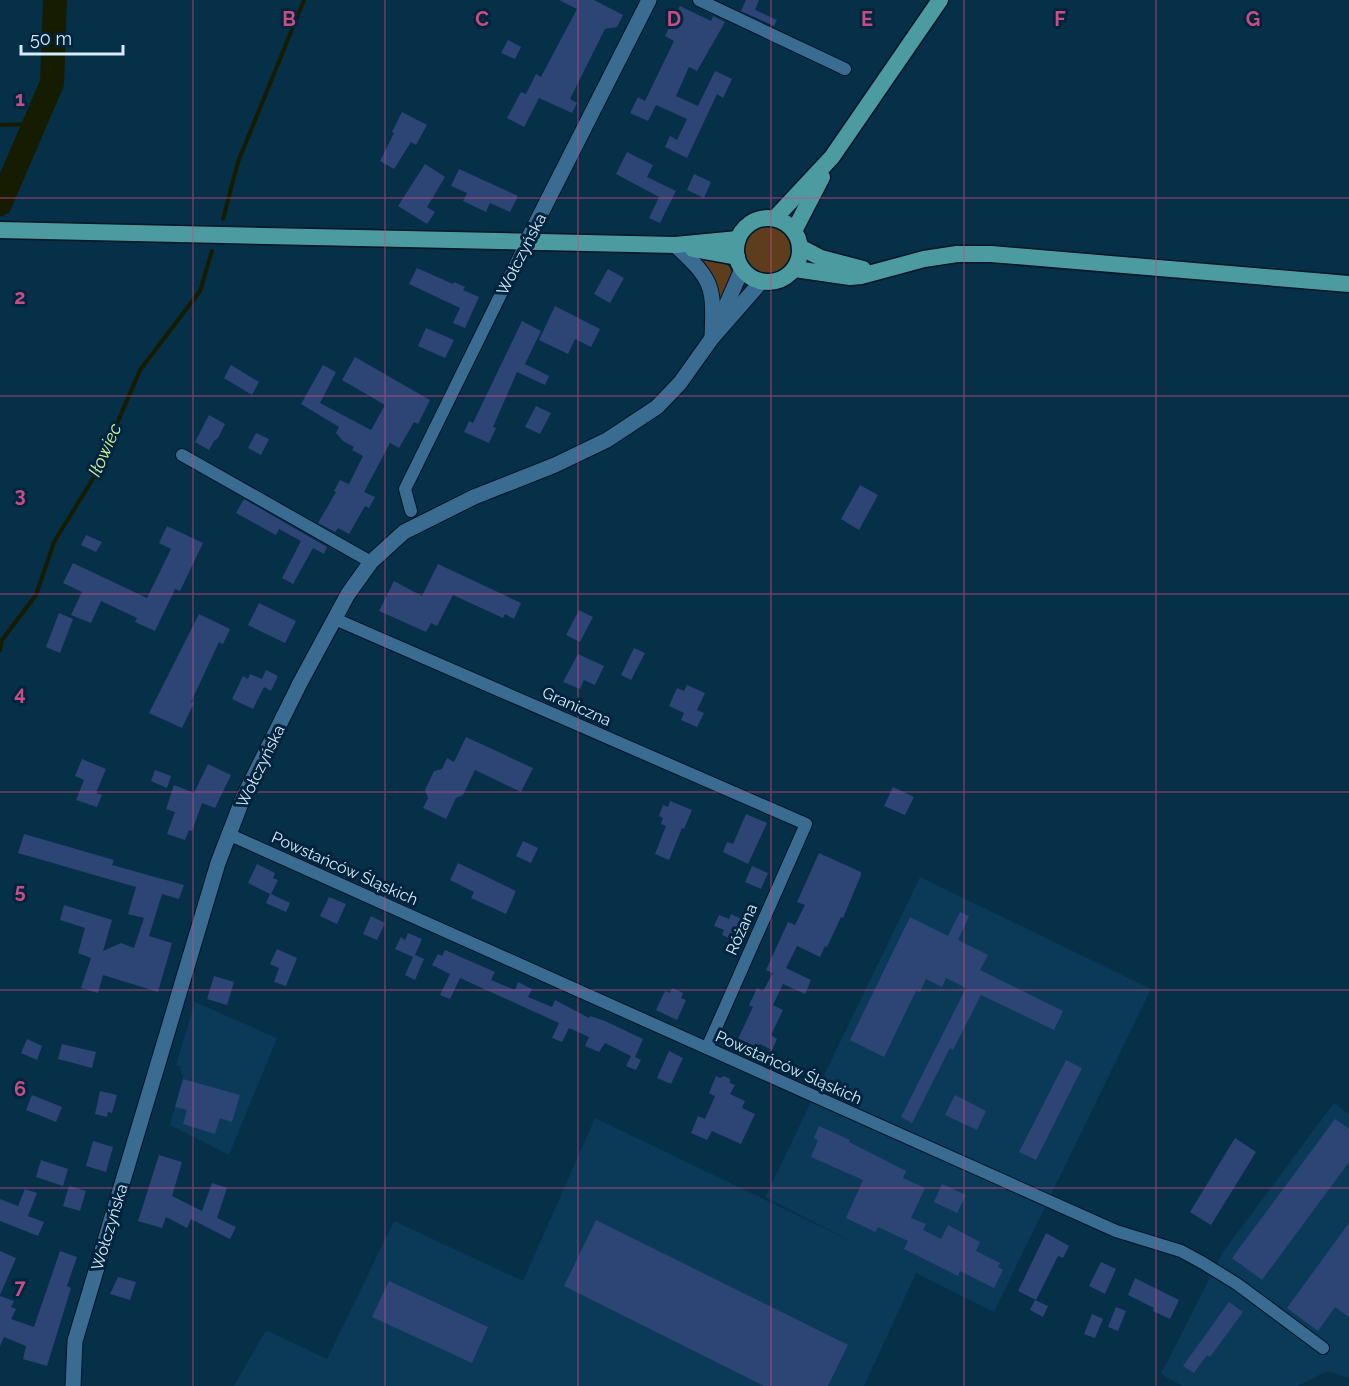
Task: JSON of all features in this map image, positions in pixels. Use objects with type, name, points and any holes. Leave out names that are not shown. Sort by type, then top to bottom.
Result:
[{"type":"main road","points":[[794,231],[832,157],[940,0]]},
{"type":"main road","points":[[775,218],[832,157]]},
{"type":"main road","points":[[775,218],[786,223],[794,231],[800,248],[795,268],[780,280],[761,282],[750,277],[739,263],[738,239],[742,231],[757,220],[775,218]]},
{"type":"main road","points":[[4,230],[675,246],[738,239]]},
{"type":"main road","points":[[675,246],[739,263]]},
{"type":"main road","points":[[800,248],[829,260],[876,272]]},
{"type":"main road","points":[[795,268],[850,277],[924,259],[957,254],[991,254],[1349,284]]},
{"type":"street","name":"Wołczyńska","points":[[411,511],[405,489],[649,0]]},
{"type":"street","points":[[699,0],[713,3],[845,69]]},
{"type":"street","points":[[675,246],[696,265],[706,278],[712,293],[712,338]]},
{"type":"street","name":"Wołczyńska","points":[[712,338],[739,263]]},
{"type":"street","name":"Wołczyńska","points":[[73,1386],[75,1341],[228,834],[243,798],[348,594],[371,562],[404,532],[474,497],[582,453],[632,425],[657,407],[680,383],[712,338],[761,282]]},
{"type":"street","points":[[182,455],[371,562]]},
{"type":"street","name":"Graniczna","points":[[335,619],[806,824]]},
{"type":"street","name":"Różana","points":[[707,1048],[806,824]]},
{"type":"street","name":"Powstańców Śląskich","points":[[228,834],[1116,1231],[1181,1251],[1237,1284],[1323,1348]]},
{"type":"shaded area","points":[[769,225],[786,232],[793,249],[786,266],[769,273],[752,266],[745,249],[752,232]]},
{"type":"shaded area","points":[[691,255],[719,261],[731,269],[729,283],[718,310]]},
{"type":"shaded area","points":[[920,877],[1151,989],[994,1312],[916,1273],[864,1386],[234,1386],[266,1330],[327,1359],[394,1221],[523,1281],[595,1118],[859,1245],[765,1197]]},
{"type":"shaded area","points":[[195,1002],[277,1038],[229,1155],[170,1125],[183,1079],[180,1066],[176,1065]]},
{"type":"shaded area","points":[[1334,1103],[1349,1114],[1349,1378],[1327,1371],[1298,1386],[1182,1386],[1161,1374],[1223,1252]]},
{"type":"building","points":[[559,0],[594,0],[623,15],[617,27],[605,29],[570,99],[577,103],[572,113],[539,98],[524,127],[507,118],[521,92],[526,94],[536,74],[541,77],[577,9]]},
{"type":"building","points":[[746,0],[759,0],[755,10],[777,20],[774,26],[741,11]]},
{"type":"building","points":[[680,6],[711,21],[713,16],[725,22],[697,71],[689,67],[676,96],[698,106],[715,71],[732,79],[723,98],[717,94],[687,158],[665,147],[670,136],[677,140],[687,119],[656,105],[648,121],[630,113],[638,97],[645,101],[674,41],[665,36]]},
{"type":"building","points":[[508,40],[521,47],[515,59],[501,53]]},
{"type":"building","points":[[402,112],[427,125],[416,145],[411,142],[394,169],[380,161]]},
{"type":"building","points":[[627,152],[653,165],[647,177],[676,191],[660,223],[649,218],[659,197],[616,174]]},
{"type":"building","points":[[425,164],[445,177],[427,207],[435,212],[427,224],[398,206]]},
{"type":"building","points":[[459,169],[518,196],[510,212],[490,203],[486,212],[463,201],[467,193],[451,186]]},
{"type":"building","points":[[694,174],[711,182],[704,198],[687,190]]},
{"type":"building","points":[[417,268],[465,287],[463,290],[479,297],[465,328],[453,323],[460,308],[409,284]]},
{"type":"building","points":[[608,269],[624,278],[610,303],[594,294]]},
{"type":"building","points":[[555,306],[600,329],[591,347],[575,339],[568,354],[539,340]]},
{"type":"building","points":[[522,321],[541,331],[525,364],[549,376],[545,385],[517,372],[493,427],[496,428],[489,443],[464,432],[469,421],[473,423]]},
{"type":"building","points":[[426,328],[454,340],[445,358],[418,346]]},
{"type":"building","points":[[355,357],[430,400],[418,424],[414,422],[399,448],[390,443],[364,492],[375,497],[369,508],[365,506],[349,534],[338,528],[335,532],[318,523],[336,492],[334,491],[340,480],[349,484],[363,456],[352,450],[354,447],[343,441],[336,433],[339,427],[301,404],[323,365],[336,372],[320,403],[371,430],[385,405],[342,380]]},
{"type":"building","points":[[231,365],[259,382],[252,395],[224,378]]},
{"type":"building","points":[[536,406],[551,413],[540,434],[525,427]]},
{"type":"building","points":[[209,415],[225,424],[209,450],[195,442]]},
{"type":"building","points":[[256,433],[269,439],[261,455],[248,448]]},
{"type":"building","points":[[860,485],[878,495],[859,530],[841,519]]},
{"type":"building","points":[[244,499],[327,547],[324,554],[313,548],[293,584],[282,578],[301,541],[279,529],[276,535],[236,513]]},
{"type":"building","points":[[167,526],[203,543],[180,591],[175,589],[155,631],[135,622],[137,618],[101,601],[91,623],[71,615],[82,592],[63,583],[73,563],[147,598],[171,549],[159,543]]},
{"type":"building","points":[[86,535],[102,542],[96,552],[81,545]]},
{"type":"building","points":[[438,564],[521,603],[514,619],[505,614],[503,618],[453,595],[437,626],[431,623],[426,632],[379,611],[394,581],[422,596]]},
{"type":"building","points":[[259,603],[296,621],[285,643],[248,625]]},
{"type":"building","points":[[579,610],[593,617],[580,642],[566,635]]},
{"type":"building","points":[[59,613],[73,619],[60,653],[46,647]]},
{"type":"building","points":[[199,614],[230,629],[223,644],[219,642],[191,702],[194,703],[182,728],[149,713]]},
{"type":"building","points":[[634,648],[645,653],[631,680],[621,675]]},
{"type":"building","points":[[578,654],[604,666],[595,685],[584,680],[580,689],[563,682]]},
{"type":"building","points":[[266,670],[278,676],[271,691],[264,687],[253,709],[232,699],[243,676],[248,679],[250,674],[262,679]]},
{"type":"building","points":[[687,685],[705,693],[697,710],[704,713],[697,727],[681,720],[684,713],[669,706],[677,688],[684,691]]},
{"type":"building","points":[[466,737],[533,768],[521,792],[475,770],[463,795],[456,798],[446,819],[423,808],[428,798],[425,790],[434,771],[442,769],[447,758],[454,762]]},
{"type":"building","points":[[82,759],[106,769],[96,793],[102,795],[97,807],[76,800],[84,780],[75,776]]},
{"type":"building","points":[[208,764],[231,775],[215,808],[202,803],[192,831],[189,830],[185,840],[167,834],[175,812],[166,809],[174,785],[194,793]]},
{"type":"building","points":[[155,770],[171,776],[167,788],[151,781]]},
{"type":"building","points":[[893,787],[914,797],[905,815],[884,806]]},
{"type":"building","points":[[670,801],[692,810],[669,860],[655,854],[666,826],[661,824],[663,818],[659,816],[663,805],[668,807]]},
{"type":"building","points":[[746,814],[767,823],[748,864],[723,852],[727,842],[733,844]]},
{"type":"building","points":[[24,834],[114,860],[112,865],[184,885],[179,899],[162,894],[149,936],[172,943],[158,992],[103,975],[98,993],[81,988],[91,958],[78,953],[85,928],[60,920],[64,905],[112,920],[103,951],[121,943],[134,948],[144,918],[128,914],[136,887],[18,853]]},
{"type":"building","points":[[523,841],[538,848],[531,863],[516,856]]},
{"type":"building","points":[[819,853],[861,872],[861,875],[843,918],[841,917],[820,957],[797,946],[786,968],[811,980],[805,994],[783,984],[773,1005],[783,1010],[771,1035],[777,1039],[772,1050],[760,1044],[757,1050],[737,1041],[753,1007],[749,1005],[757,988],[763,991],[773,973],[766,970],[788,922],[795,925],[805,905],[797,902]]},
{"type":"building","points":[[458,863],[516,891],[506,914],[471,898],[474,892],[450,880]]},
{"type":"building","points":[[257,864],[275,873],[273,878],[278,880],[271,894],[290,903],[286,912],[266,903],[270,894],[248,883]]},
{"type":"building","points":[[752,866],[768,873],[761,889],[745,882]]},
{"type":"building","points":[[329,897],[346,904],[337,924],[320,916]]},
{"type":"building","points":[[960,912],[969,916],[958,940],[988,955],[980,970],[1063,1011],[1054,1030],[981,995],[953,1050],[950,1048],[912,1123],[901,1117],[966,988],[946,978],[942,987],[926,979],[920,992],[916,991],[884,1057],[850,1040],[910,917],[948,936]]},
{"type":"building","points":[[731,914],[746,921],[737,942],[722,935],[724,930],[714,926],[719,915],[729,919]]},
{"type":"building","points":[[371,916],[385,923],[377,940],[363,934]]},
{"type":"building","points":[[408,933],[422,939],[415,955],[424,959],[415,980],[405,975],[413,957],[395,949],[401,937],[405,940]]},
{"type":"building","points":[[277,949],[297,958],[286,986],[274,982],[279,968],[270,964]]},
{"type":"building","points":[[445,950],[495,972],[491,980],[515,990],[518,982],[532,989],[528,997],[552,1007],[555,1000],[589,1018],[590,1016],[605,1021],[643,1039],[635,1057],[641,1060],[636,1070],[626,1066],[631,1056],[605,1043],[599,1052],[585,1046],[589,1037],[569,1028],[562,1042],[552,1038],[559,1023],[460,978],[450,999],[440,995],[450,974],[432,965],[438,954],[442,956]]},
{"type":"building","points":[[214,976],[234,982],[227,1005],[207,999]]},
{"type":"building","points":[[672,988],[683,993],[681,998],[686,1000],[677,1020],[656,1010],[665,991],[670,993]]},
{"type":"building","points":[[27,1039],[42,1046],[37,1060],[21,1053]]},
{"type":"building","points":[[62,1044],[96,1052],[92,1068],[58,1059]]},
{"type":"building","points":[[669,1051],[683,1058],[671,1084],[657,1078]]},
{"type":"building","points":[[1066,1060],[1082,1068],[1036,1160],[1019,1152]]},
{"type":"building","points":[[716,1076],[730,1079],[730,1083],[735,1085],[730,1094],[745,1101],[742,1108],[755,1114],[741,1144],[712,1131],[707,1140],[691,1133],[698,1116],[705,1119],[715,1096],[709,1093]]},
{"type":"building","points":[[183,1079],[240,1095],[232,1122],[220,1118],[215,1134],[183,1124],[187,1110],[175,1107]]},
{"type":"building","points":[[100,1091],[117,1095],[112,1113],[108,1112],[107,1117],[95,1114]]},
{"type":"building","points":[[32,1095],[62,1107],[56,1122],[26,1110]]},
{"type":"building","points":[[955,1095],[986,1111],[977,1130],[945,1115]]},
{"type":"building","points":[[1335,1119],[1349,1129],[1349,1162],[1262,1280],[1232,1258]]},
{"type":"building","points":[[819,1126],[850,1140],[849,1142],[906,1171],[903,1178],[925,1188],[911,1218],[926,1224],[923,1230],[941,1239],[948,1225],[980,1242],[976,1251],[1000,1263],[998,1267],[1003,1270],[994,1288],[960,1271],[958,1276],[904,1249],[908,1241],[878,1227],[875,1232],[846,1218],[863,1180],[811,1157],[818,1140],[814,1138]]},
{"type":"building","points":[[1235,1138],[1256,1152],[1211,1225],[1190,1212]]},
{"type":"building","points":[[93,1141],[113,1147],[106,1172],[86,1166]]},
{"type":"building","points":[[159,1155],[182,1162],[172,1196],[202,1211],[212,1183],[227,1188],[217,1218],[236,1227],[230,1239],[191,1219],[187,1228],[166,1217],[162,1228],[138,1221]]},
{"type":"building","points":[[41,1160],[68,1169],[63,1186],[36,1177]]},
{"type":"building","points":[[942,1184],[966,1195],[957,1213],[934,1202]]},
{"type":"building","points":[[69,1186],[86,1191],[80,1211],[63,1206]]},
{"type":"building","points":[[25,1189],[37,1193],[28,1216],[44,1222],[38,1236],[0,1221],[0,1199],[18,1206]]},
{"type":"building","points":[[596,1220],[848,1345],[828,1386],[764,1386],[564,1286]]},
{"type":"building","points":[[1349,1223],[1349,1317],[1335,1307],[1318,1331],[1287,1308]]},
{"type":"building","points":[[1046,1233],[1069,1246],[1063,1258],[1058,1256],[1036,1300],[1018,1291]]},
{"type":"building","points":[[0,1251],[16,1258],[0,1295]]},
{"type":"building","points":[[60,1251],[77,1257],[67,1286],[71,1288],[47,1366],[23,1359],[26,1346],[4,1337],[0,1346],[0,1296],[14,1301],[11,1307],[16,1309],[11,1319],[34,1327]]},
{"type":"building","points":[[1101,1262],[1116,1269],[1105,1294],[1089,1286]]},
{"type":"building","points":[[118,1277],[136,1282],[130,1300],[110,1294]]},
{"type":"building","points":[[1135,1278],[1179,1300],[1170,1319],[1128,1295]]},
{"type":"building","points":[[389,1281],[488,1327],[472,1363],[372,1317]]},
{"type":"building","points":[[1035,1300],[1048,1306],[1043,1317],[1030,1310]]},
{"type":"building","points":[[1229,1302],[1243,1312],[1210,1357],[1207,1355],[1194,1373],[1183,1366]]},
{"type":"building","points":[[1116,1307],[1126,1311],[1118,1331],[1108,1327]]},
{"type":"building","points":[[1092,1314],[1103,1319],[1095,1338],[1084,1334]]},
{"type":"waterway","points":[[0,204],[52,83],[55,0]]},
{"type":"waterway","name":"Iłowiec","points":[[223,219],[238,162],[304,0]]},
{"type":"waterway","points":[[0,125],[35,124]]},
{"type":"waterway","name":"Iłowiec","points":[[0,650],[2,640],[36,595],[54,542],[94,477],[140,370],[200,291],[212,251]]}]
